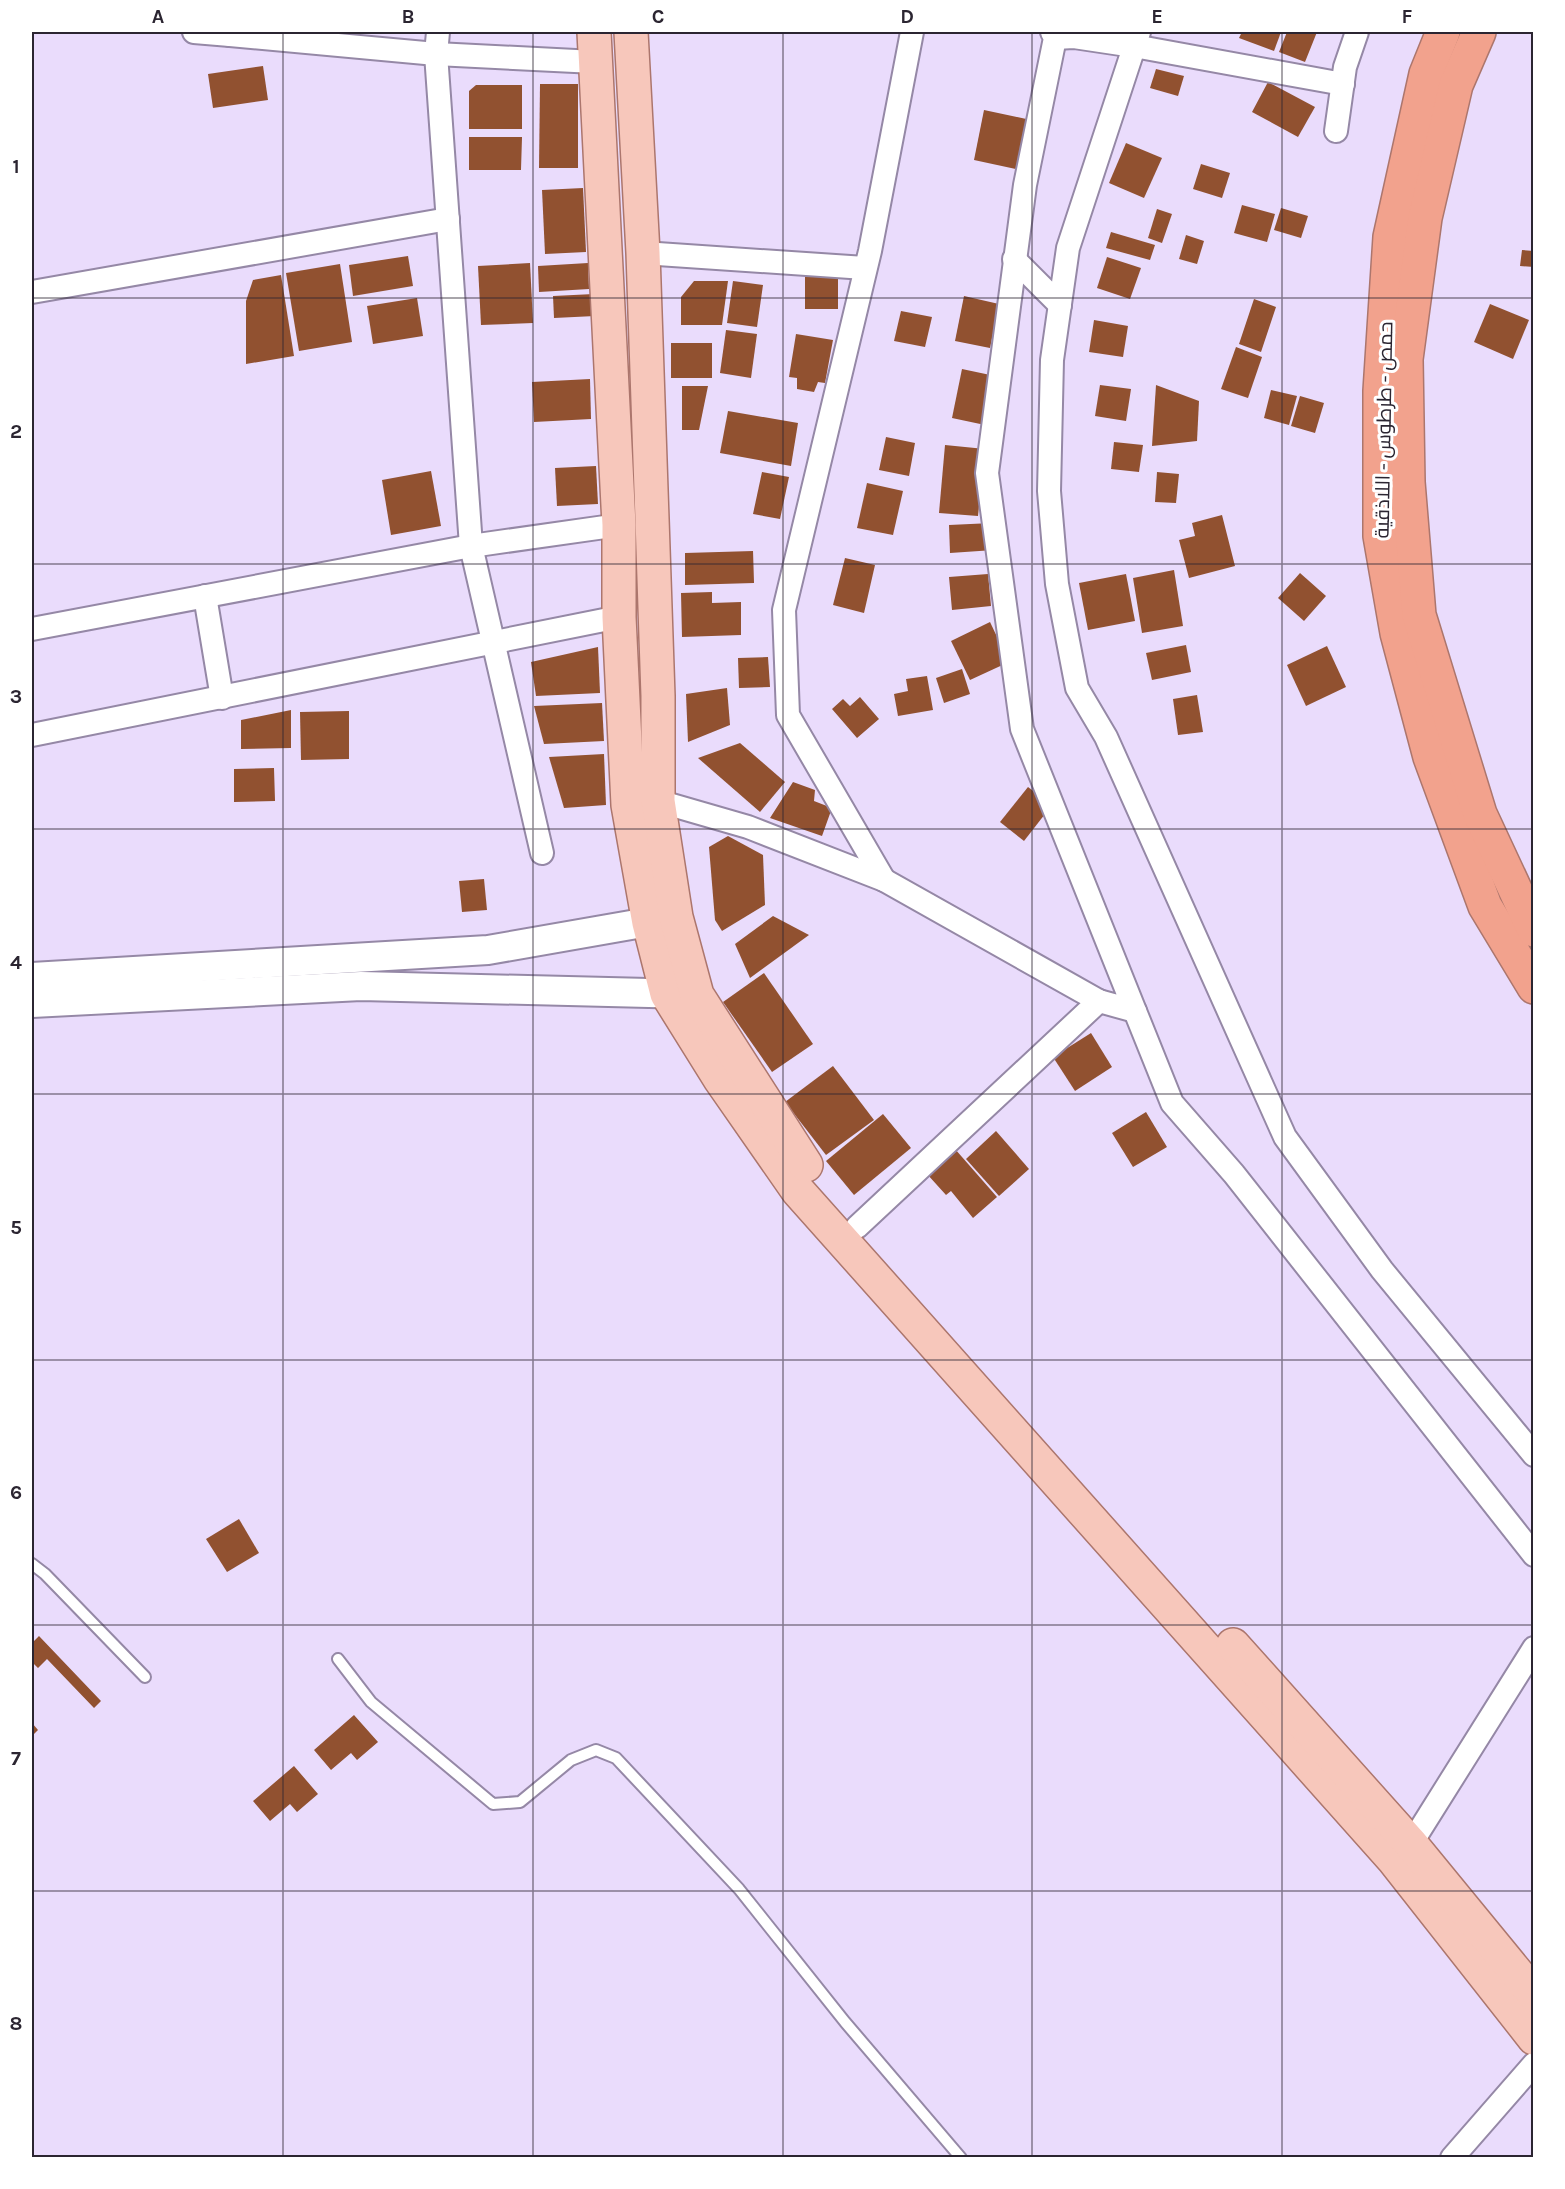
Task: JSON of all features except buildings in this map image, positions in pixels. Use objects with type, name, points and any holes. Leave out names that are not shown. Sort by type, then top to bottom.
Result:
[{"type":"highway","name":"حمص - طرطوس - اللاذقية","points":[[1443,32],[1426,74],[1390,237],[1380,391],[1380,536],[1397,633],[1430,757],[1485,906],[1533,987]]},
{"type":"highway","name":"حمص - طرطوس - اللاذقية","points":[[1479,32],[1456,85],[1425,218],[1406,359],[1408,482],[1419,615],[1480,814],[1533,930]]},
{"type":"main road","points":[[631,32],[643,253],[657,684],[643,803]]},
{"type":"main road","points":[[595,46],[619,525],[619,617],[643,803],[663,920],[682,994],[720,1079],[798,1191],[1533,1994]]},
{"type":"main road","points":[[682,994],[817,1182],[1402,1852],[1533,2038]]},
{"type":"street","points":[[194,32],[437,43],[595,46]]},
{"type":"street","points":[[430,32],[437,43],[471,546],[542,853]]},
{"type":"street","points":[[884,880],[788,715],[784,610],[865,268],[912,32]]},
{"type":"street","points":[[1336,131],[1343,84],[1357,32]]},
{"type":"street","points":[[1343,84],[1137,38],[1064,34],[1025,185],[987,473],[1022,729],[1172,1102],[1248,1191],[1533,1555]]},
{"type":"street","points":[[1137,38],[1068,248],[1052,360],[1049,491],[1057,584],[1077,688],[1107,737],[1285,1137],[1382,1270],[1533,1455]]},
{"type":"street","points":[[32,292],[448,219]]},
{"type":"street","points":[[643,253],[865,268]]},
{"type":"street","points":[[1014,259],[1059,305]]},
{"type":"street","points":[[32,629],[471,546],[619,525]]},
{"type":"street","points":[[205,596],[222,698]]},
{"type":"street","points":[[32,735],[619,617]]},
{"type":"street","points":[[643,803],[748,826],[884,880],[1099,1001],[1135,1011]]},
{"type":"street","points":[[32,977],[488,950],[663,920]]},
{"type":"street","points":[[32,1003],[361,986],[682,994]]},
{"type":"street","points":[[857,1227],[1099,1001]]},
{"type":"street","points":[[1402,1852],[1533,1648]]},
{"type":"street","points":[[1452,2157],[1533,2064]]},
{"type":"lane","points":[[32,1564],[45,1574],[146,1677]]},
{"type":"lane","points":[[339,1659],[371,1702],[493,1804],[520,1802],[571,1760],[596,1750],[616,1758],[739,1889],[845,2022],[961,2157]]}]
